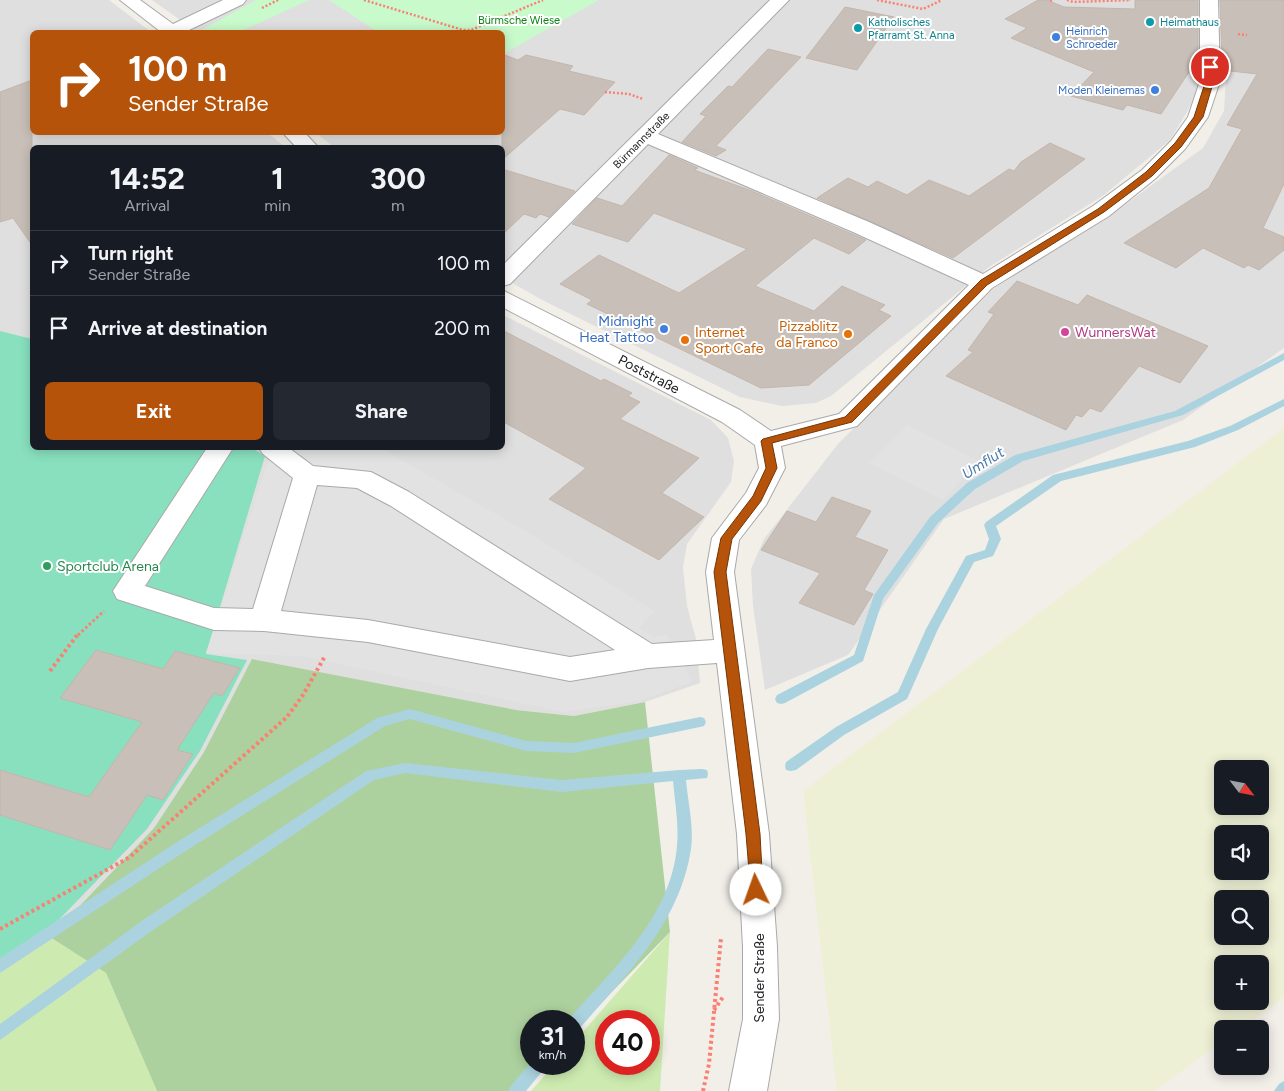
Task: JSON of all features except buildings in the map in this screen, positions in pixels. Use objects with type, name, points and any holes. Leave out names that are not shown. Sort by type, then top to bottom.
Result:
[{"type":"street","points":[[130,0],[169,30]]},
{"type":"street","points":[[176,30],[237,0]]},
{"type":"street","name":"Bürmannstraße","points":[[505,276],[780,0]]},
{"type":"street","points":[[767,441],[848,420],[984,282],[1101,210],[1149,174],[1178,145],[1198,117],[1210,80],[1209,0]]},
{"type":"street","points":[[295,135],[306,145]]},
{"type":"street","points":[[645,136],[861,227],[984,282]]},
{"type":"street","name":"Poststraße","points":[[505,299],[731,416],[767,441]]},
{"type":"street","name":"Sender Straße","points":[[748,1091],[761,1019],[760,947],[753,834],[720,572],[726,538],[757,498],[772,468],[767,441]]},
{"type":"street","points":[[219,450],[127,591],[214,619],[264,620],[368,631],[570,670],[648,656],[731,650]]},
{"type":"street","points":[[275,450],[307,475],[362,479],[400,499],[648,656]]},
{"type":"street","points":[[264,620],[307,475]]},
{"type":"path","points":[[364,0],[463,30],[471,30],[543,0]]},
{"type":"path","points":[[877,0],[923,9],[942,0]]},
{"type":"path","points":[[1067,0],[1074,2],[1131,0]]},
{"type":"path","points":[[605,92],[636,95],[650,104]]},
{"type":"path","points":[[50,671],[83,628],[127,591]]},
{"type":"path","points":[[0,929],[130,857],[287,717],[303,695],[339,629]]},
{"type":"path","points":[[703,1091],[709,1064],[714,1011]]},
{"type":"shaded area","points":[[0,0],[109,0],[148,30],[30,30],[30,135],[270,135],[283,145],[30,145],[30,450],[505,450],[505,316],[711,420],[728,438],[734,461],[731,482],[687,544],[683,567],[687,606],[696,639],[700,683],[645,702],[574,716],[516,710],[204,752],[154,828],[50,937],[0,969]]},
{"type":"shaded area","points":[[152,0],[1199,0],[1201,84],[1170,140],[1104,195],[989,267],[831,396],[816,403],[782,406],[740,397],[546,302],[505,279],[505,145],[331,145],[319,135],[505,135],[505,30],[194,30]]},
{"type":"shaded area","points":[[1219,0],[1284,0],[1284,348],[1183,420],[944,519],[848,655],[765,690],[753,606],[751,569],[764,539],[838,444],[993,289],[1116,211],[1203,148],[1224,111],[1226,78]]},
{"type":"shaded area","points":[[907,425],[979,461],[943,500],[869,463]]},
{"type":"shaded area","points":[[284,450],[384,450],[522,529],[654,611],[639,628],[654,637],[667,634],[692,682],[640,701],[563,712],[302,656],[206,653],[267,464]]},
{"type":"green space","points":[[256,0],[309,0],[243,30],[202,30]]},
{"type":"green space","name":"Bürmsche Wiese","points":[[329,0],[599,0],[505,53],[505,30],[375,30]]},
{"type":"green space","points":[[0,331],[30,338],[30,450],[255,450],[265,456],[206,654],[247,660],[200,751],[147,829],[42,937],[0,964]]},
{"type":"green space","points":[[1284,428],[1284,997],[1269,1008],[1269,955],[1214,955],[1214,1010],[1267,1010],[1253,1020],[1214,1020],[1214,1048],[1155,1091],[837,1091],[803,791]]},
{"type":"green space","points":[[252,659],[516,710],[574,716],[645,702],[670,932],[585,1020],[585,1010],[520,1010],[520,1075],[531,1075],[516,1091],[157,1091],[106,973],[50,937],[154,828],[204,752]]},
{"type":"green space","points":[[670,932],[660,1091],[531,1091],[545,1075],[585,1075],[585,1029],[595,1018],[595,1075],[660,1075],[660,1010],[602,1010]]},
{"type":"green space","points":[[50,937],[106,973],[157,1091],[0,1091],[0,969]]},
{"type":"waterway","name":"Umflut","points":[[781,699],[859,658],[878,598],[934,520],[971,486],[1019,458],[1179,413],[1284,356]]},
{"type":"waterway","points":[[791,766],[840,731],[903,695],[932,629],[970,559],[989,553],[995,539],[990,525],[1057,478],[1191,444],[1234,428],[1284,402]]},
{"type":"waterway","points":[[0,966],[179,848],[381,722],[410,714],[526,746],[574,748],[700,722]]},
{"type":"waterway","points":[[0,1033],[148,925],[371,775],[405,768],[562,786],[679,775]]},
{"type":"waterway","points":[[679,775],[702,774]]},
{"type":"waterway","points":[[585,1011],[643,943],[658,922],[670,899],[679,874],[684,848],[684,821],[679,775]]},
{"type":"waterway","points":[[516,1091],[530,1075]]},
{"type":"place","name":"Heimathaus","points":[[1150,22]]},
{"type":"place","name":"Katholisches Pfarramt St. Anna","points":[[858,28]]},
{"type":"place","name":"Heinrich Schroeder","points":[[1056,37]]},
{"type":"place","name":"Moden Kleinemas","points":[[1155,90]]},
{"type":"place","name":"Midnight Heat Tattoo","points":[[664,329]]},
{"type":"place","name":"WunnersWat","points":[[1065,332]]},
{"type":"place","name":"Pizzablitz da Franco","points":[[848,334]]},
{"type":"place","name":"Internet Sport Cafe","points":[[685,340]]},
{"type":"place","name":"Sportclub Arena","points":[[47,566]]},
{"type":"route","points":[[756,890],[753,834],[720,572],[726,538],[757,498],[772,468],[767,441],[848,420],[984,282],[1101,210],[1149,174],[1178,145],[1198,117],[1210,80],[1210,67]]}]
